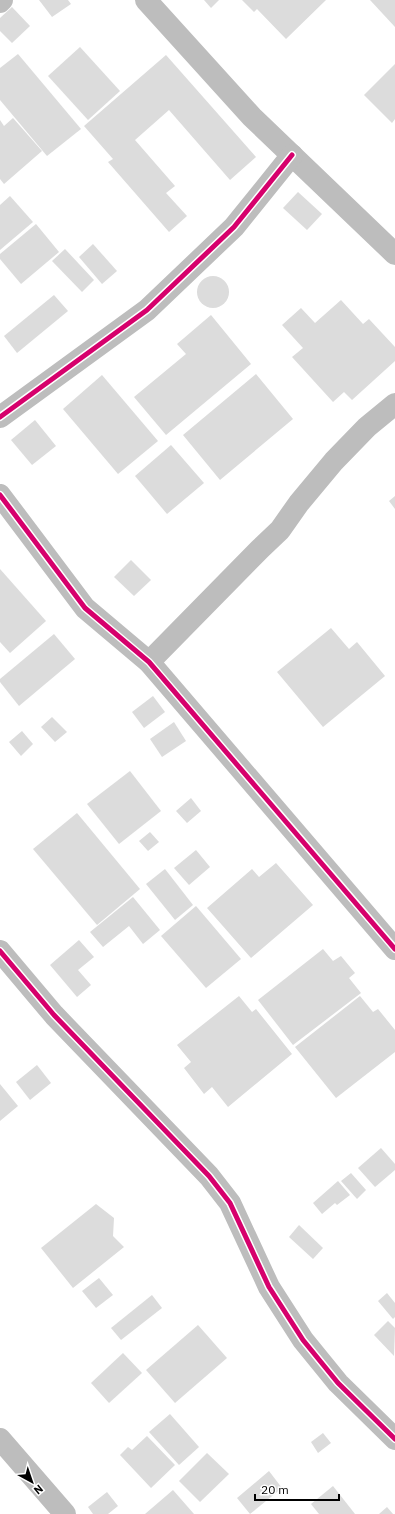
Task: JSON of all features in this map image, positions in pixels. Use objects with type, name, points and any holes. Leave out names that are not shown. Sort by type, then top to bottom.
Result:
[{"type":"street","points":[[146,0],[252,117],[395,254]]},
{"type":"street","points":[[0,417],[147,310],[234,227],[292,155]]},
{"type":"street","points":[[149,662],[280,530],[299,503],[339,455],[367,427],[395,404]]},
{"type":"street","points":[[0,495],[85,608],[149,662],[395,949]]},
{"type":"street","points":[[0,951],[54,1015],[209,1176],[230,1203],[269,1287],[303,1340],[338,1383],[395,1439]]},
{"type":"street","points":[[0,1439],[64,1514]]},
{"type":"building","points":[[39,0],[68,0],[71,4],[52,17]]},
{"type":"building","points":[[204,0],[219,0],[211,8]]},
{"type":"building","points":[[242,0],[326,0],[286,39],[257,9],[254,12]]},
{"type":"building","points":[[370,0],[395,0],[395,27]]},
{"type":"building","points":[[12,7],[30,26],[12,43],[0,31],[0,18]]},
{"type":"building","points":[[80,47],[120,91],[88,120],[48,76]]},
{"type":"building","points":[[18,54],[81,129],[47,156],[0,100],[0,68]]},
{"type":"building","points":[[166,55],[256,157],[230,180],[169,110],[135,140],[175,186],[166,193],[187,216],[169,232],[108,162],[113,159],[84,126]]},
{"type":"building","points":[[395,64],[395,119],[392,123],[364,95]]},
{"type":"building","points":[[13,118],[42,151],[4,184],[0,179],[0,120],[4,126]]},
{"type":"building","points":[[298,192],[322,214],[307,230],[283,208]]},
{"type":"building","points":[[10,196],[33,222],[0,250],[0,205]]},
{"type":"building","points":[[36,224],[59,252],[21,284],[0,259],[0,254]]},
{"type":"building","points":[[93,244],[117,271],[102,284],[79,257]]},
{"type":"building","points":[[65,249],[94,280],[82,292],[52,261]]},
{"type":"building","points":[[213,276],[219,277],[226,283],[229,292],[228,298],[222,305],[213,308],[207,307],[200,301],[197,292],[198,286],[204,279]]},
{"type":"building","points":[[54,295],[68,311],[17,353],[4,336]]},
{"type":"building","points":[[341,300],[363,324],[369,319],[395,347],[395,361],[352,400],[344,392],[333,402],[292,357],[303,348],[282,325],[301,308],[315,323]]},
{"type":"building","points":[[211,315],[251,364],[166,435],[134,397],[186,354],[177,344]]},
{"type":"building","points":[[256,374],[293,419],[220,480],[183,435]]},
{"type":"building","points":[[102,375],[158,441],[118,474],[63,409]]},
{"type":"building","points":[[35,420],[56,446],[32,465],[11,440]]},
{"type":"building","points":[[171,445],[204,483],[167,514],[135,476]]},
{"type":"building","points":[[395,496],[395,509],[389,501]]},
{"type":"building","points":[[131,560],[151,580],[134,596],[114,577]]},
{"type":"building","points":[[0,569],[46,621],[10,653],[0,642]]},
{"type":"building","points":[[331,628],[349,649],[357,642],[385,676],[323,727],[277,672]]},
{"type":"building","points":[[54,634],[75,659],[19,706],[0,682],[0,679]]},
{"type":"building","points":[[153,696],[165,712],[144,728],[132,712]]},
{"type":"building","points":[[52,717],[67,732],[55,742],[41,727]]},
{"type":"building","points":[[174,722],[186,741],[162,757],[150,739]]},
{"type":"building","points":[[22,731],[33,744],[21,756],[9,742]]},
{"type":"building","points":[[130,771],[161,811],[119,844],[87,804]]},
{"type":"building","points":[[191,798],[201,811],[187,823],[176,811]]},
{"type":"building","points":[[77,813],[140,889],[97,925],[33,849]]},
{"type":"building","points":[[150,832],[159,842],[148,851],[139,841]]},
{"type":"building","points":[[196,850],[210,867],[189,885],[174,868]]},
{"type":"building","points":[[276,863],[313,905],[251,958],[207,908],[252,869],[259,877]]},
{"type":"building","points":[[165,869],[193,905],[175,920],[146,884]]},
{"type":"building","points":[[133,897],[160,930],[143,944],[129,926],[103,947],[90,932]]},
{"type":"building","points":[[196,906],[241,959],[206,988],[161,936]]},
{"type":"building","points":[[79,940],[94,957],[78,970],[91,985],[77,997],[50,965]]},
{"type":"building","points":[[323,949],[333,961],[341,956],[355,973],[349,978],[361,993],[293,1045],[258,1000]]},
{"type":"building","points":[[239,996],[252,1012],[256,1009],[292,1054],[228,1107],[212,1087],[204,1094],[184,1068],[191,1062],[177,1045]]},
{"type":"building","points":[[360,996],[373,1012],[378,1009],[395,1030],[395,1052],[336,1098],[295,1047]]},
{"type":"building","points":[[37,1065],[51,1083],[30,1100],[16,1082]]},
{"type":"building","points":[[0,1084],[18,1106],[0,1121]]},
{"type":"building","points":[[381,1148],[395,1164],[395,1170],[375,1187],[358,1168]]},
{"type":"building","points":[[351,1173],[366,1190],[357,1199],[341,1181]]},
{"type":"building","points":[[338,1181],[350,1195],[337,1205],[335,1203],[322,1214],[313,1203]]},
{"type":"building","points":[[96,1204],[114,1218],[113,1236],[124,1247],[73,1288],[41,1248]]},
{"type":"building","points":[[299,1225],[323,1248],[313,1259],[289,1237]]},
{"type":"building","points":[[99,1278],[113,1295],[96,1308],[82,1291]]},
{"type":"building","points":[[387,1293],[395,1303],[395,1317],[393,1319],[378,1301]]},
{"type":"building","points":[[152,1295],[162,1308],[121,1340],[111,1328]]},
{"type":"building","points":[[388,1321],[395,1328],[394,1356],[374,1335]]},
{"type":"building","points":[[198,1325],[227,1358],[175,1403],[146,1370]]},
{"type":"building","points":[[123,1353],[142,1373],[109,1403],[91,1383]]},
{"type":"building","points":[[170,1414],[199,1447],[179,1465],[149,1432]]},
{"type":"building","points":[[323,1433],[331,1443],[318,1453],[311,1442]]},
{"type":"building","points":[[147,1436],[175,1465],[151,1488],[120,1455],[128,1447],[132,1450]]},
{"type":"building","points":[[207,1453],[229,1474],[200,1502],[179,1481]]},
{"type":"building","points":[[269,1471],[282,1488],[250,1514],[237,1498]]},
{"type":"building","points":[[333,1486],[355,1514],[319,1514],[311,1504]]},
{"type":"building","points":[[173,1490],[194,1514],[145,1514]]},
{"type":"building","points":[[107,1492],[118,1506],[108,1514],[93,1514],[88,1507]]},
{"type":"building","points":[[387,1507],[393,1514],[379,1514]]},
{"type":"cycle path","points":[[0,417],[147,310],[234,227],[292,155]]},
{"type":"cycle path","points":[[0,495],[85,608],[149,662],[395,949]]},
{"type":"cycle path","points":[[0,951],[54,1015],[209,1176],[230,1203],[269,1287],[303,1340],[338,1383],[395,1439]]}]
